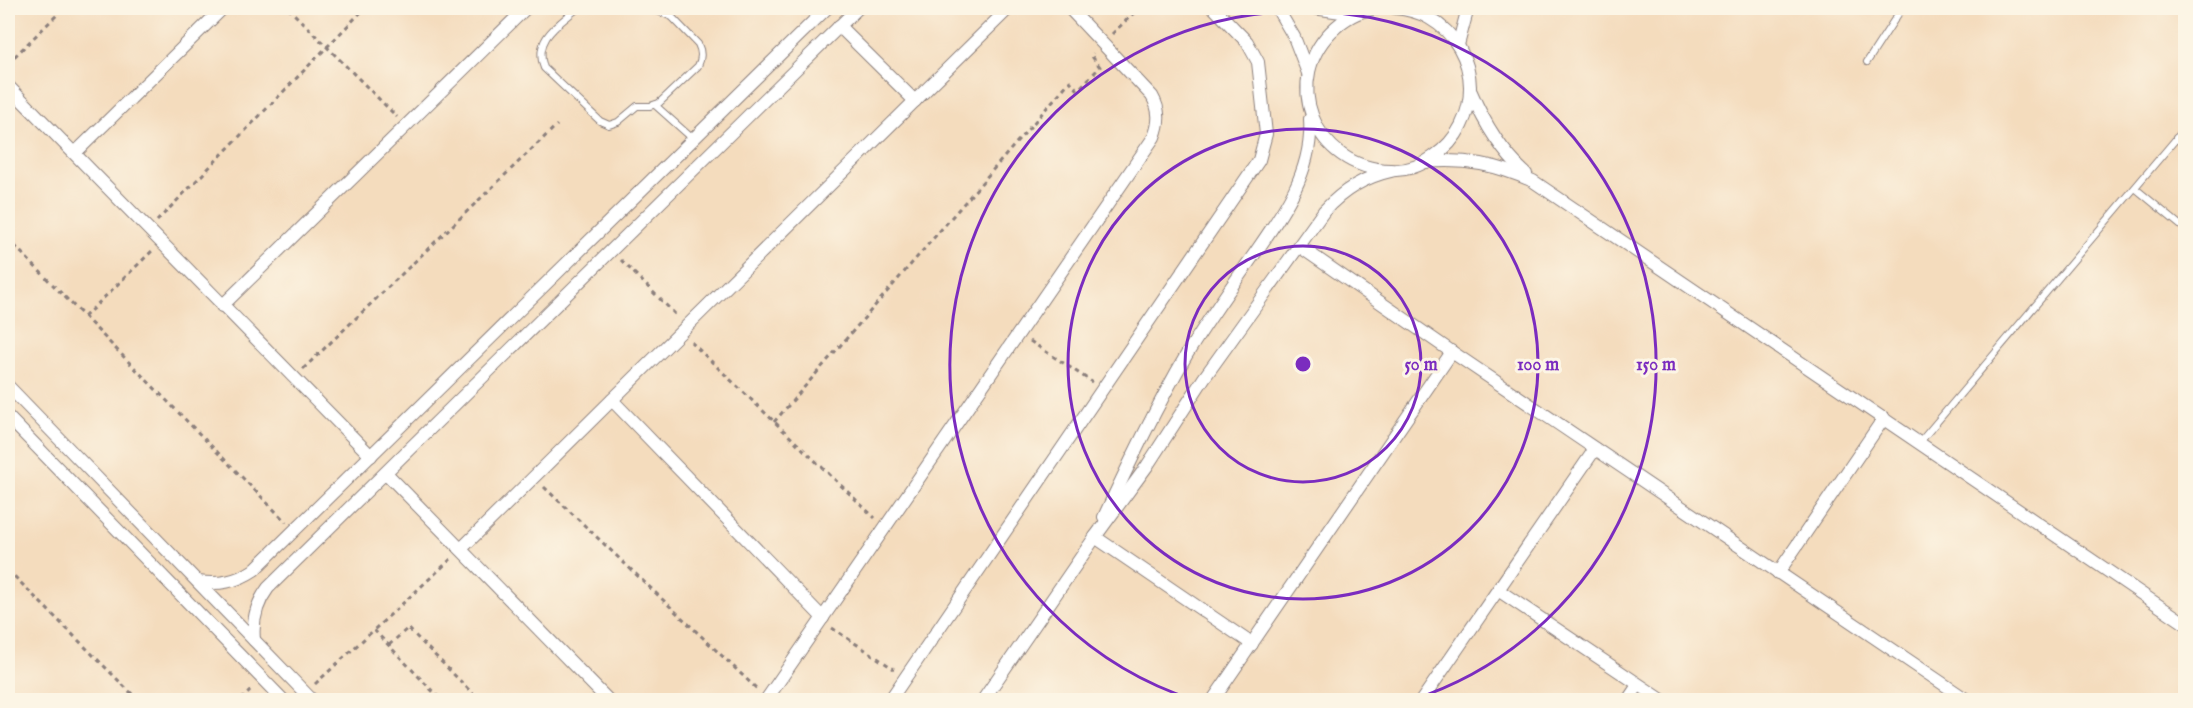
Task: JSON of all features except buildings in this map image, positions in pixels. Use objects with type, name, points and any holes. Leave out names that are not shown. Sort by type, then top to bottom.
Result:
[{"type":"street","points":[[75,153],[223,8]]},
{"type":"street","points":[[222,306],[526,8]]},
{"type":"street","points":[[198,582],[233,581],[244,576],[262,562],[827,8]]},
{"type":"street","points":[[254,640],[253,629],[257,607],[261,597],[275,580],[858,8]]},
{"type":"street","points":[[461,549],[1009,8]]},
{"type":"street","points":[[767,700],[1154,137],[1158,112],[1152,96],[1069,8]]},
{"type":"street","points":[[890,700],[1239,189],[1262,151],[1265,125],[1255,54],[1247,42],[1214,8]]},
{"type":"street","points":[[1277,8],[1294,37],[1308,73]]},
{"type":"street","points":[[1314,8],[1341,12],[1380,8]]},
{"type":"street","points":[[1395,8],[1410,10],[1429,17],[1458,45],[1468,68],[1471,92],[1486,125],[1533,182]]},
{"type":"street","points":[[1458,45],[1468,8]]},
{"type":"street","points":[[1095,537],[1175,374],[1280,217],[1292,195],[1307,154],[1311,126],[1307,92],[1308,73],[1315,53],[1327,35],[1342,21],[1362,11]]},
{"type":"street","points":[[839,26],[915,101]]},
{"type":"street","points":[[8,86],[371,456]]},
{"type":"street","points":[[1426,162],[1444,150],[1458,134],[1467,114],[1471,92]]},
{"type":"street","points":[[1310,111],[1319,131],[1332,148],[1350,161],[1370,168],[1391,171]]},
{"type":"street","points":[[983,700],[1095,537],[1131,490],[1204,378],[1324,211],[1343,192],[1366,178],[1426,162],[1447,160],[1492,165],[1533,182],[2186,624]]},
{"type":"street","points":[[1299,246],[1967,700]]},
{"type":"street","points":[[1213,700],[1452,352]]},
{"type":"street","points":[[8,386],[312,700]]},
{"type":"street","points":[[612,400],[822,619]]},
{"type":"street","points":[[8,417],[283,700]]},
{"type":"street","points":[[1778,573],[1884,418]]},
{"type":"street","points":[[8,429],[23,432]]},
{"type":"street","points":[[1422,700],[1595,449]]},
{"type":"street","points":[[386,472],[608,700]]},
{"type":"street","points":[[1095,537],[1252,644]]},
{"type":"street","points":[[262,562],[263,575],[275,580]]},
{"type":"street","points":[[1498,590],[1662,700]]},
{"type":"street","points":[[1628,700],[1638,685]]},
{"type":"lane","points":[[578,8],[546,36],[540,52],[544,68],[604,124],[618,122],[637,106],[655,105],[698,66],[702,55],[698,44],[672,17],[651,8]]},
{"type":"lane","points":[[1867,62],[1902,8]]},
{"type":"lane","points":[[655,105],[693,139]]},
{"type":"lane","points":[[1920,442],[2186,128]]},
{"type":"lane","points":[[2176,138],[2186,146]]},
{"type":"lane","points":[[2134,188],[2186,230]]},
{"type":"path","points":[[8,63],[64,8]]},
{"type":"path","points":[[288,8],[405,126]]},
{"type":"path","points":[[84,317],[152,251],[139,239],[148,229],[365,8]]},
{"type":"path","points":[[774,422],[1070,81],[1078,90],[1100,67],[1091,55],[1139,8]]},
{"type":"path","points":[[294,378],[557,125]]},
{"type":"path","points":[[8,239],[294,531]]},
{"type":"path","points":[[611,250],[774,422],[885,527]]},
{"type":"path","points":[[1018,333],[1103,389]]},
{"type":"path","points":[[534,478],[767,700]]},
{"type":"path","points":[[313,686],[461,549]]},
{"type":"path","points":[[8,570],[138,700]]},
{"type":"path","points":[[822,619],[906,677]]},
{"type":"path","points":[[389,645],[408,628],[479,700]]},
{"type":"path","points":[[374,630],[441,700]]}]
